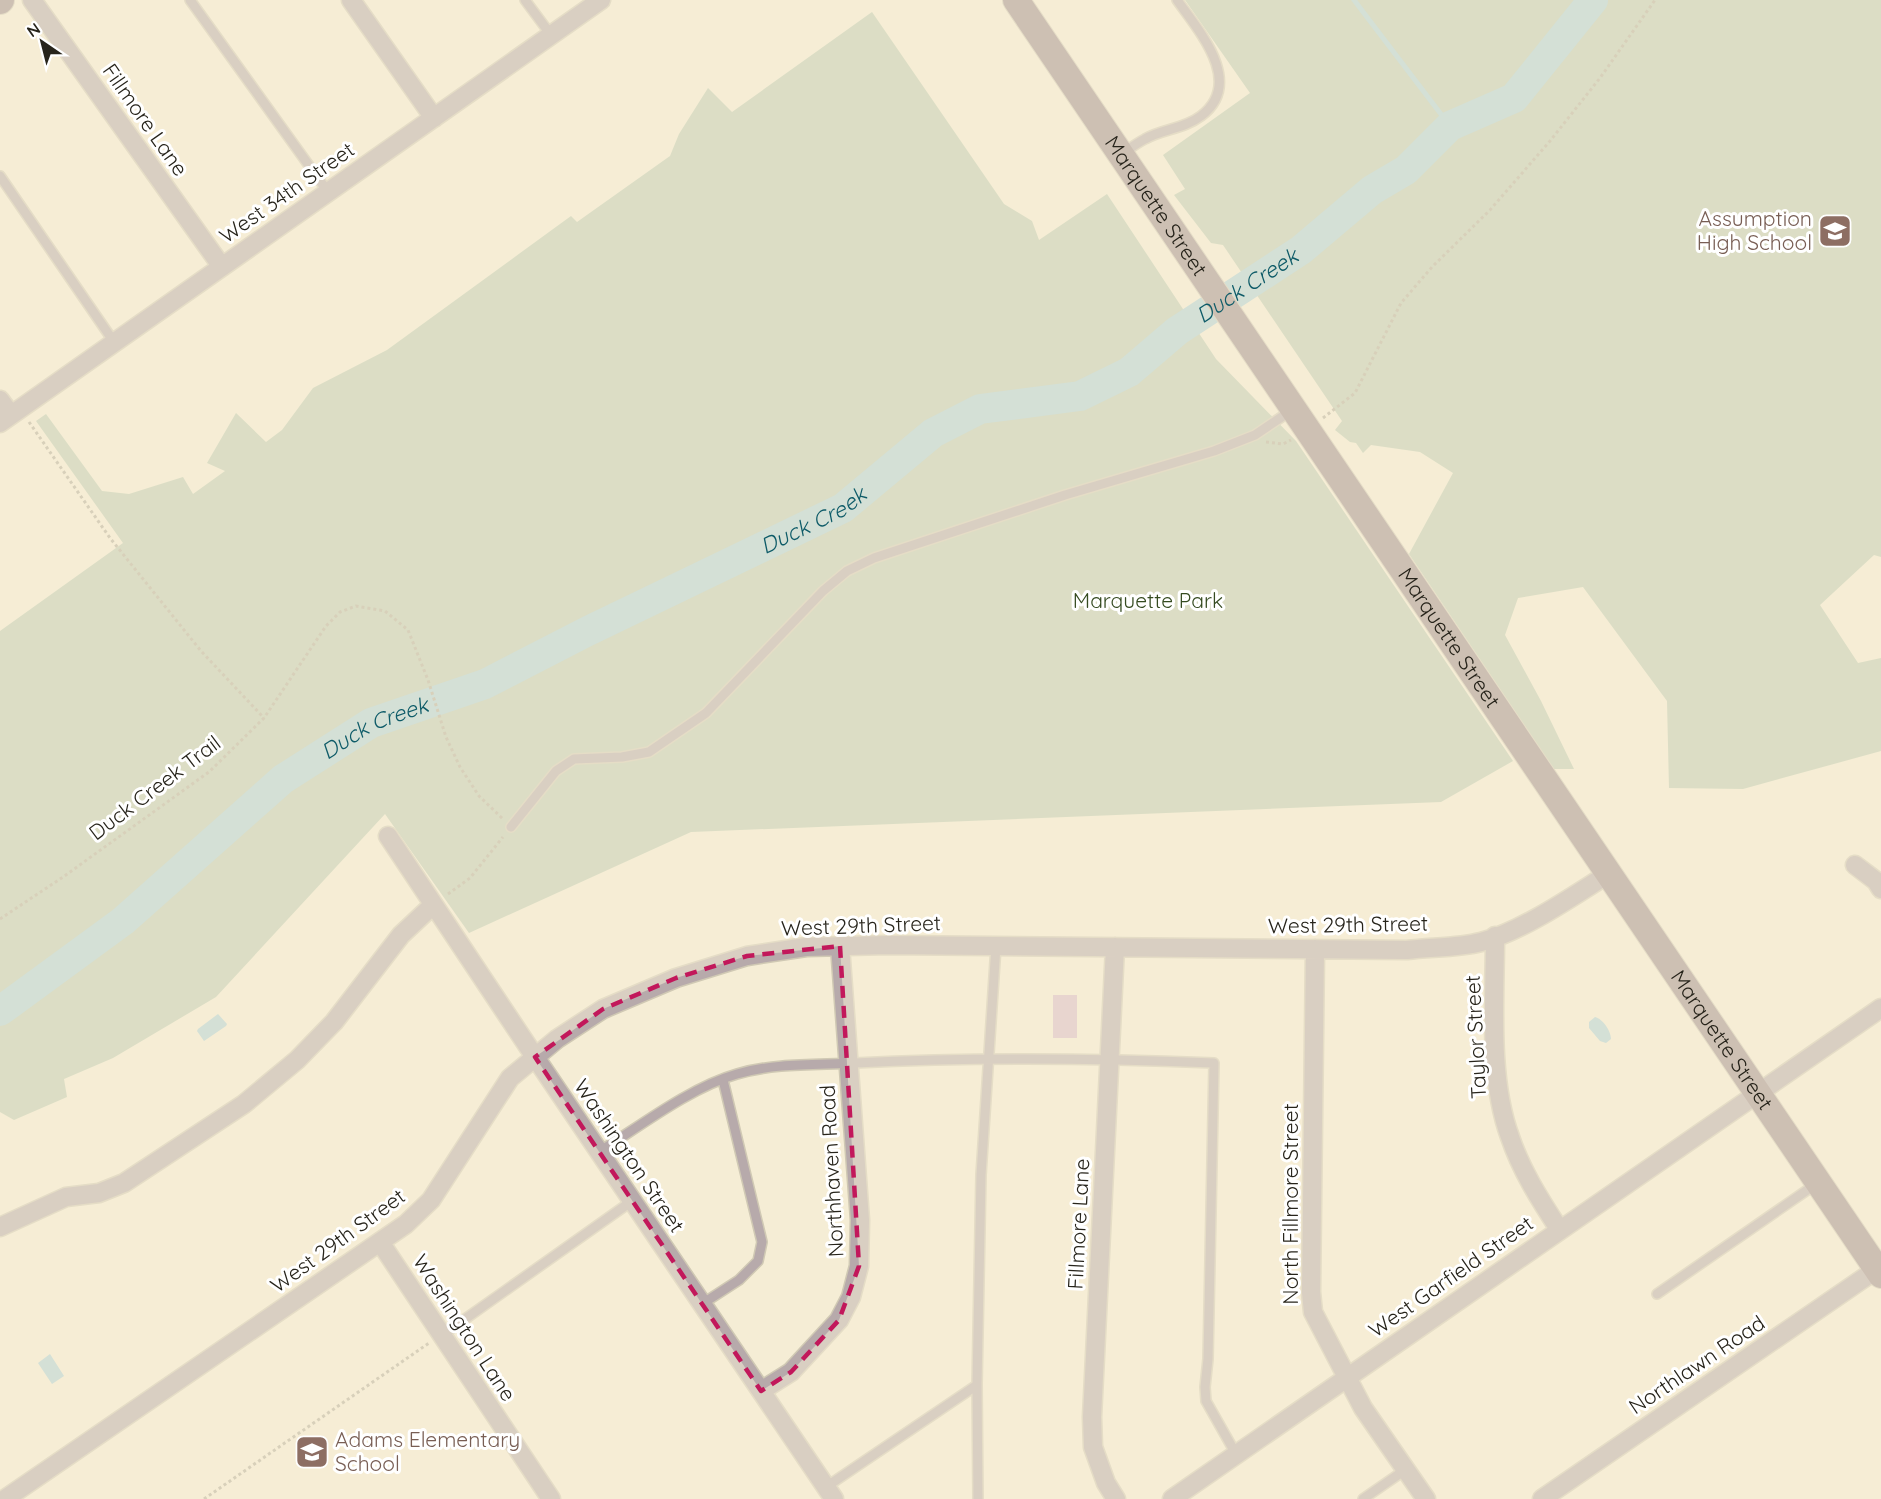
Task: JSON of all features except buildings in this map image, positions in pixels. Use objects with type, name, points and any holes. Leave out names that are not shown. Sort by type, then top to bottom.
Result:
[{"type":"main road","name":"Marquette Street","points":[[1016,0],[1879,1272]]},
{"type":"street","name":"Fillmore Lane","points":[[32,0],[222,267]]},
{"type":"street","points":[[351,0],[434,118]]},
{"type":"street","name":"West 34th Street","points":[[10,416],[601,0]]},
{"type":"street","points":[[0,400],[10,416]]},
{"type":"street","name":"Washington Street","points":[[388,836],[830,1493]]},
{"type":"street","points":[[1855,865],[1876,881],[1881,889]]},
{"type":"street","name":"West 29th Street","points":[[5,1499],[406,1224],[431,1200],[510,1078],[557,1039],[603,1009],[676,978],[747,956],[806,947],[996,946],[1407,950],[1481,942],[1515,928],[1608,874]]},
{"type":"street","points":[[0,1227],[66,1197],[99,1193],[124,1183],[244,1104],[297,1060],[334,1022],[400,935],[433,905]]},
{"type":"street","name":"Taylor Street","points":[[1495,936],[1494,1027],[1499,1089],[1509,1136],[1536,1195],[1559,1229]]},
{"type":"street","name":"Northhaven Road","points":[[761,1391],[791,1371],[839,1320],[851,1297],[859,1266],[860,1220],[840,946]]},
{"type":"street","name":"Fillmore Lane","points":[[1115,947],[1092,1417],[1093,1447],[1106,1483],[1116,1499]]},
{"type":"street","name":"North Fillmore Street","points":[[1315,949],[1311,1292],[1313,1312],[1363,1408],[1426,1499]]},
{"type":"street","name":"West Garfield Street","points":[[1172,1499],[1881,1008]]},
{"type":"street","name":"Washington Lane","points":[[380,1242],[551,1499]]},
{"type":"street","name":"Northlawn Road","points":[[1542,1499],[1879,1272]]},
{"type":"lane","points":[[190,0],[328,192]]},
{"type":"lane","points":[[525,0],[551,35]]},
{"type":"lane","points":[[1121,154],[1145,138],[1200,117],[1211,106],[1218,92],[1219,80],[1215,57],[1177,0]]},
{"type":"lane","points":[[0,176],[114,342]]},
{"type":"lane","points":[[511,827],[556,771],[574,759],[622,757],[649,752],[706,713],[823,591],[848,571],[874,558],[1065,495],[1214,451],[1255,435],[1294,410]]},
{"type":"lane","points":[[978,1499],[976,1385],[981,1175],[996,946]]},
{"type":"lane","points":[[599,1152],[694,1092],[737,1074],[778,1067],[988,1060],[1110,1059],[1214,1063],[1208,1359],[1205,1387],[1206,1401],[1236,1454]]},
{"type":"lane","points":[[702,1304],[739,1280],[758,1262],[762,1242],[723,1080]]},
{"type":"lane","points":[[1657,1294],[1818,1183]]},
{"type":"lane","points":[[441,1335],[632,1201]]},
{"type":"lane","points":[[830,1493],[976,1385]]},
{"type":"lane","points":[[1363,1499],[1406,1470]]},
{"type":"path","points":[[1255,435],[1261,441],[1283,444],[1294,410],[1355,393],[1401,303],[1432,267],[1490,210],[1550,141],[1600,78],[1655,0]]},
{"type":"path","points":[[10,416],[201,651],[264,718]]},
{"type":"path","name":"Duck Creek Trail","points":[[0,919],[63,877],[209,772],[264,718],[326,626],[340,612],[356,606],[385,611],[408,630],[428,680],[446,737],[460,767],[478,796],[511,827]]},
{"type":"path","points":[[433,905],[470,878],[511,827]]},
{"type":"path","points":[[204,1499],[441,1335]]},
{"type":"highlighted area","points":[[840,946],[859,1266],[839,1320],[791,1372],[761,1391],[535,1057],[603,1009],[676,978],[747,956]]},
{"type":"green space","points":[[1185,0],[1881,0],[1881,557],[1874,555],[1820,605],[1858,663],[1881,658],[1881,751],[1743,789],[1669,788],[1667,701],[1583,587],[1518,598],[1505,635],[1574,769],[1554,769],[1409,554],[1453,473],[1420,452],[1371,445],[1363,453],[1356,443],[1350,442],[1335,430],[1342,421],[1223,245],[1211,243],[1174,195],[1185,189],[1163,155],[1250,93]]},
{"type":"green space","name":"Marquette Park","points":[[872,12],[1004,204],[1032,221],[1039,240],[1107,194],[1216,359],[1296,441],[1513,761],[1441,802],[691,832],[469,933],[385,814],[216,997],[113,1058],[64,1079],[67,1097],[14,1120],[0,1112],[0,631],[123,543],[36,421],[46,414],[102,491],[129,494],[183,477],[193,494],[225,471],[207,463],[236,413],[266,442],[282,430],[313,388],[387,350],[571,216],[577,222],[670,156],[679,134],[708,88],[732,112]]},
{"type":"water","points":[[218,1014],[227,1024],[226,1026],[204,1041],[198,1029]]},
{"type":"water","points":[[1595,1017],[1604,1023],[1610,1032],[1611,1039],[1606,1043],[1600,1041],[1589,1028],[1589,1022]]},
{"type":"water","points":[[50,1354],[64,1376],[52,1384],[38,1363]]},
{"type":"waterway","points":[[1354,0],[1450,126]]},
{"type":"waterway","name":"Duck Creek","points":[[0,1011],[123,921],[283,779],[371,723],[485,684],[588,631],[843,508],[933,433],[980,409],[1080,396],[1129,372],[1177,331],[1301,250],[1372,190],[1406,170],[1450,126],[1514,98],[1593,0]]},
{"type":"place","name":"Assumption High School","points":[[1835,231]]},
{"type":"place","name":"Adams Elementary School","points":[[312,1452]]}]
